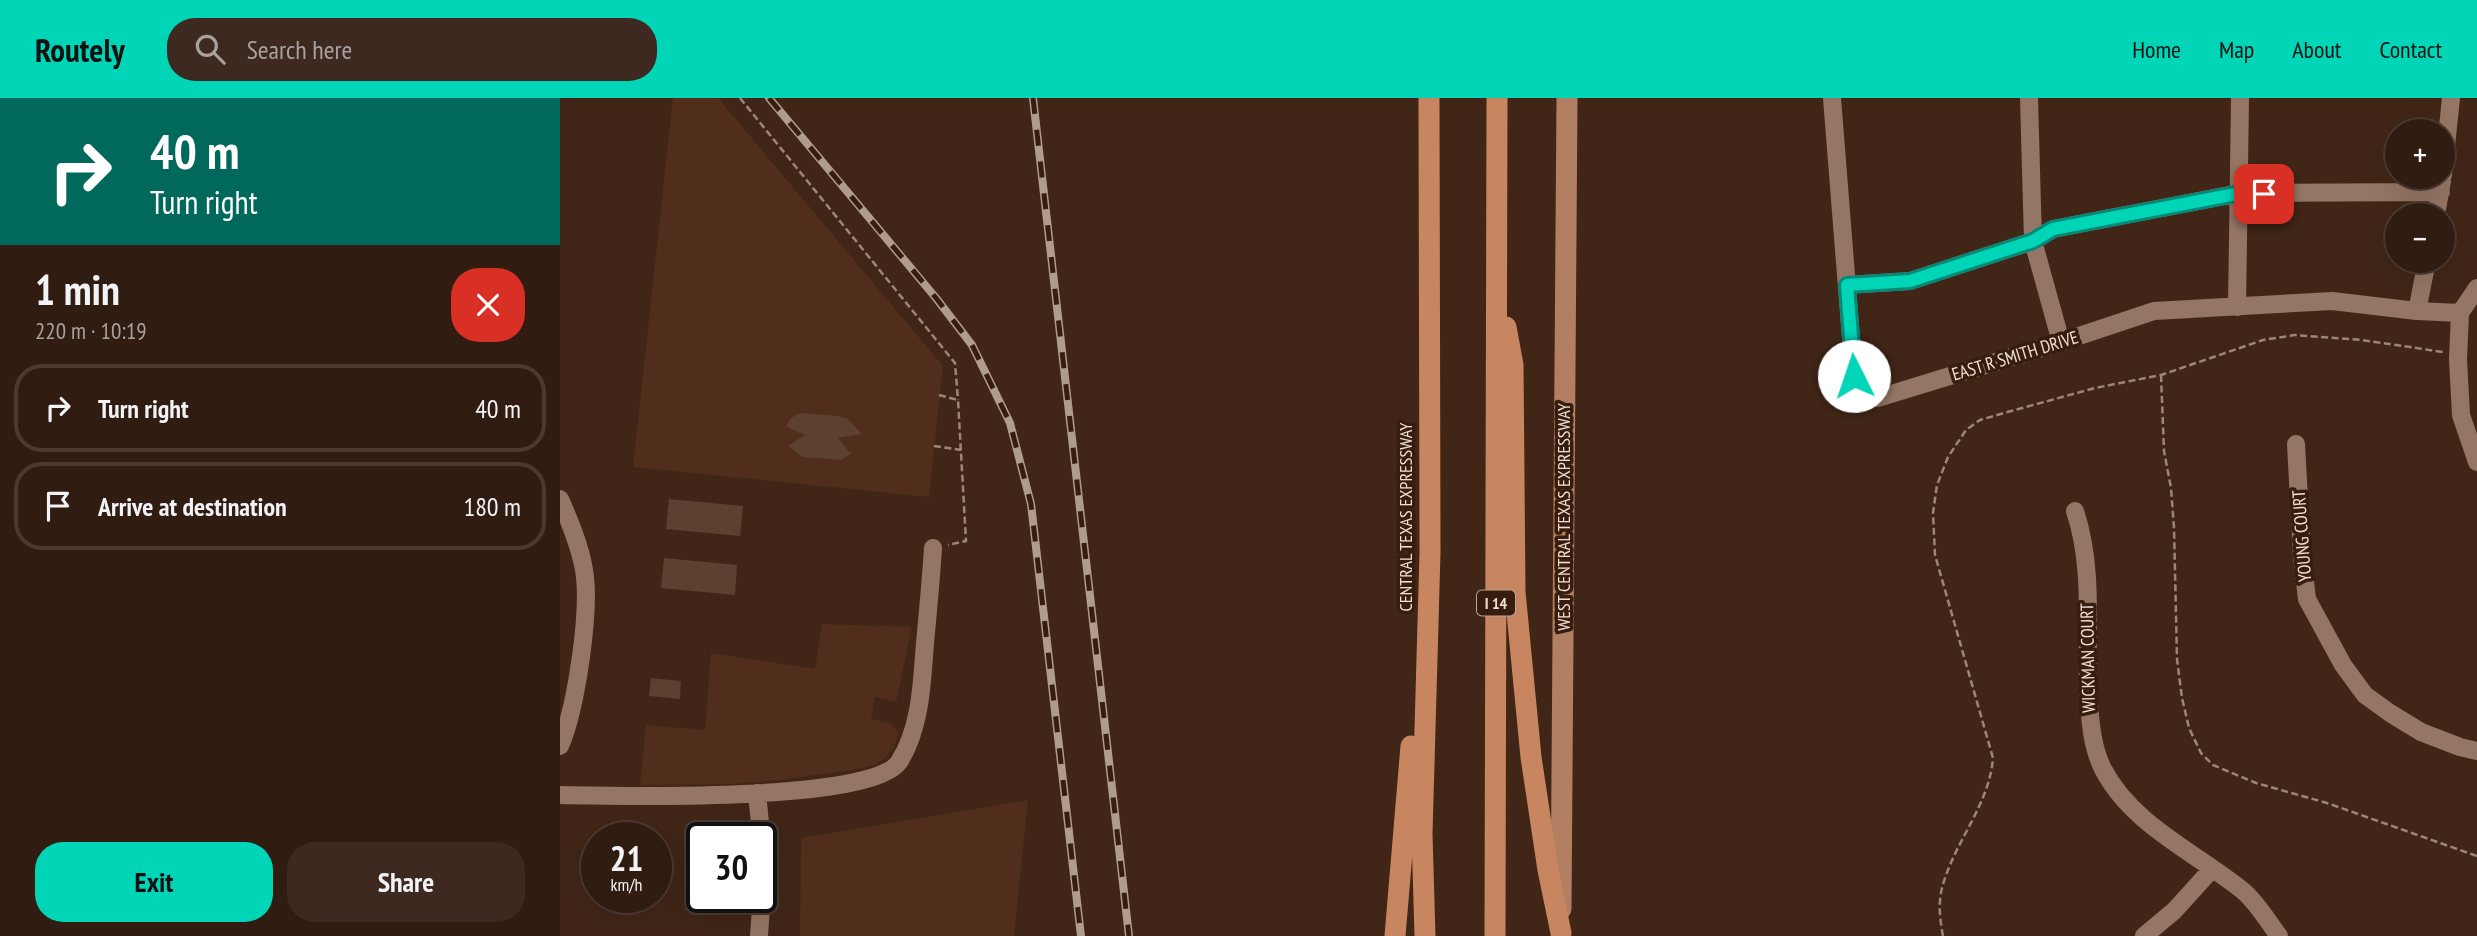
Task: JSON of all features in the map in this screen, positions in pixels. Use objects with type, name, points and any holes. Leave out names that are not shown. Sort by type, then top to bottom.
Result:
[{"type":"highway","name":"CENTRAL TEXAS EXPRESSWAY","points":[[1425,936],[1422,834],[1430,553],[1429,98]]},
{"type":"highway","name":"I 14","points":[[1495,936],[1497,98]]},
{"type":"highway","points":[[1497,270],[1513,365],[1517,620],[1531,757],[1548,870],[1561,934]]},
{"type":"highway","points":[[1395,936],[1416,640],[1430,553]]},
{"type":"main road","name":"WEST CENTRAL TEXAS EXPRESSWAY","points":[[1561,934],[1567,98]]},
{"type":"street","name":"EAST R SMITH DRIVE","points":[[1832,98],[1854,376],[1878,398],[2154,311],[2332,301],[2460,313]]},
{"type":"street","points":[[2029,98],[2033,241],[2061,342]]},
{"type":"street","points":[[2237,307],[2241,193],[2240,98]]},
{"type":"street","points":[[2449,119],[2451,98]]},
{"type":"street","points":[[1847,285],[1910,281],[2033,241],[2053,229],[2241,193],[2385,184]]},
{"type":"street","points":[[2417,311],[2425,273]]},
{"type":"street","points":[[2477,288],[2460,313],[2458,355],[2460,415],[2477,462]]},
{"type":"street","name":"YOUNG COURT","points":[[2296,444],[2307,598],[2343,666],[2365,695],[2390,713],[2421,732],[2477,751]]},
{"type":"street","points":[[560,499],[585,572],[585,602],[575,693],[560,746]]},
{"type":"street","name":"WICKMAN COURT","points":[[2075,511],[2081,531],[2087,582],[2090,723],[2102,767],[2125,802],[2150,824],[2245,892],[2279,936]]},
{"type":"street","points":[[560,794],[659,796],[757,793],[836,785],[884,774],[898,763],[911,737],[920,696],[933,548]]},
{"type":"street","points":[[757,793],[764,862],[764,898],[759,936]]},
{"type":"street","points":[[2144,936],[2174,911],[2212,869]]},
{"type":"path","points":[[740,98],[954,363],[966,541],[933,548]]},
{"type":"path","points":[[1943,936],[1939,914],[1942,887],[1982,801],[1991,776],[1993,758],[1935,555],[1933,513],[1937,485],[1948,457],[1966,430],[1980,421],[2095,388],[2161,376],[2263,340],[2295,335],[2362,340],[2458,355]]},
{"type":"path","points":[[2161,376],[2164,451],[2171,488],[2174,528],[2177,659],[2184,708],[2200,753],[2213,765],[2256,783],[2327,803],[2477,856]]},
{"type":"path","points":[[939,395],[958,400]]},
{"type":"path","points":[[933,446],[961,450]]},
{"type":"shaded area","points":[[673,98],[718,98],[943,366],[929,497],[633,467]]},
{"type":"shaded area","points":[[822,624],[912,627],[896,702],[875,697],[871,719],[891,724],[899,733],[885,758],[876,764],[854,770],[778,780],[729,784],[640,785],[646,725],[705,730],[711,653],[815,669]]},
{"type":"shaded area","points":[[1028,800],[1014,936],[800,936],[801,838]]},
{"type":"building","points":[[800,413],[848,419],[862,434],[838,438],[851,454],[841,460],[803,457],[788,446],[805,435],[786,426],[791,418]]},
{"type":"building","points":[[669,499],[743,506],[740,536],[666,529]]},
{"type":"building","points":[[664,558],[737,565],[735,595],[661,588]]},
{"type":"building","points":[[651,678],[681,681],[680,699],[649,696]]},
{"type":"railway","points":[[769,98],[972,345],[1010,423],[1031,504],[1081,936]]},
{"type":"railway","points":[[1033,98],[1129,936]]},
{"type":"route","points":[[1854,376],[1847,285],[1910,281],[2033,241],[2053,229],[2241,193],[2264,194]]}]
